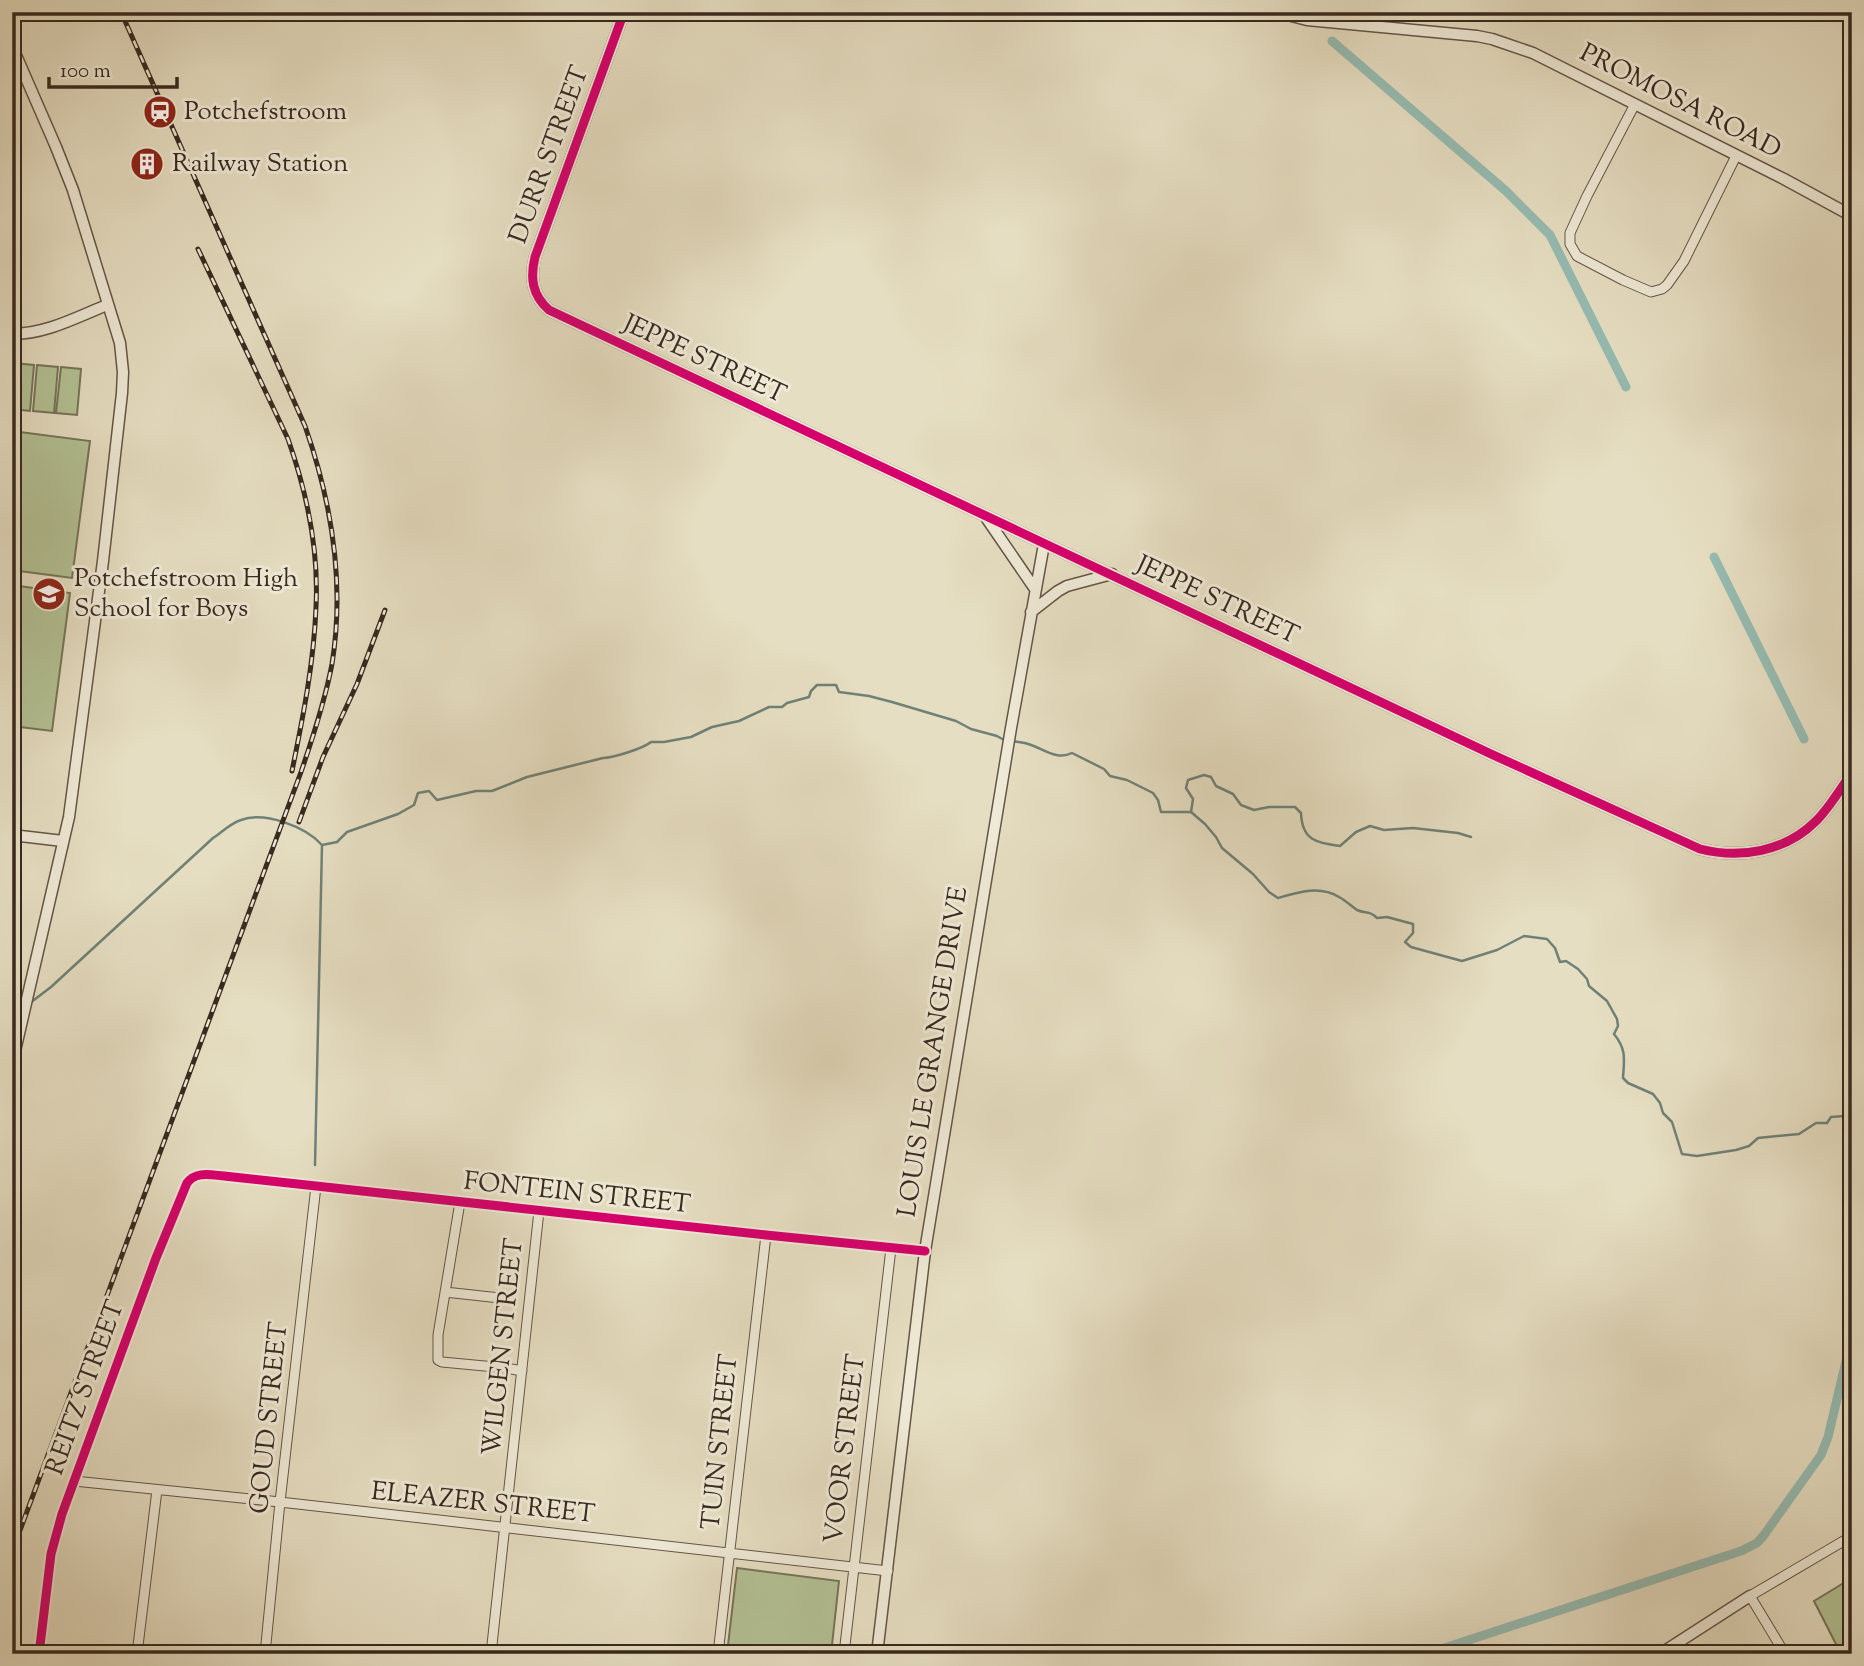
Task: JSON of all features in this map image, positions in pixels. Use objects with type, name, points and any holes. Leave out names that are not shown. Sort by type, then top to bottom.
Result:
[{"type":"street","name":"DURR STREET","points":[[549,310],[535,294],[531,271],[624,12]]},
{"type":"street","name":"PROMOSA ROAD","points":[[1276,12],[1307,20],[1492,39],[1533,53],[1852,216]]},
{"type":"street","points":[[12,46],[68,179],[122,352],[122,393],[103,561],[69,817],[12,1064]]},
{"type":"street","points":[[1635,104],[1570,233],[1570,244],[1577,256],[1623,280],[1651,292],[1667,285],[1684,261],[1737,156]]},
{"type":"street","points":[[12,334],[38,331],[61,324],[107,305]]},
{"type":"street","name":"JEPPE STREET","points":[[549,310],[1166,602],[1700,849],[1719,853],[1753,853],[1778,846],[1816,821],[1852,773]]},
{"type":"street","points":[[986,517],[1035,589]]},
{"type":"street","name":"LOUIS LE GRANGE DRIVE","points":[[877,1654],[925,1251],[1030,613],[1044,544]]},
{"type":"street","points":[[1030,613],[1067,586],[1112,575]]},
{"type":"street","points":[[12,835],[63,841]]},
{"type":"street","name":"FONTEIN STREET","points":[[224,1176],[925,1251]]},
{"type":"street","name":"REITZ STREET","points":[[39,1654],[51,1554],[62,1514],[156,1258],[191,1177],[224,1176]]},
{"type":"street","name":"GOUD STREET","points":[[265,1654],[316,1186]]},
{"type":"street","points":[[460,1202],[438,1335],[438,1360],[522,1371]]},
{"type":"street","name":"WILGEN STREET","points":[[491,1654],[540,1211]]},
{"type":"street","name":"TUIN STREET","points":[[718,1654],[766,1236]]},
{"type":"street","name":"VOOR STREET","points":[[844,1654],[891,1248]]},
{"type":"street","points":[[445,1292],[509,1299]]},
{"type":"street","name":"ELEAZER STREET","points":[[74,1481],[888,1571]]},
{"type":"street","points":[[137,1654],[157,1490]]},
{"type":"street","points":[[1660,1654],[1750,1596],[1852,1536]]},
{"type":"street","points":[[1750,1596],[1785,1654]]},
{"type":"green space","points":[[13,363],[34,365],[30,411],[12,409]]},
{"type":"green space","points":[[37,365],[58,367],[54,413],[33,411]]},
{"type":"green space","points":[[61,367],[81,369],[77,415],[56,413]]},
{"type":"green space","points":[[12,431],[90,441],[72,578],[12,570]]},
{"type":"green space","points":[[12,585],[70,593],[52,731],[12,726]]},
{"type":"green space","points":[[737,1568],[839,1581],[831,1654],[727,1654]]},
{"type":"green space","points":[[1852,1578],[1852,1654],[1841,1654],[1814,1601]]},
{"type":"waterway","points":[[1332,41],[1506,191],[1550,235],[1626,387]]},
{"type":"waterway","points":[[1714,557],[1804,739]]},
{"type":"waterway","points":[[322,845],[337,842],[347,832],[398,814],[414,805],[418,793],[429,791],[437,800],[476,791],[492,791],[527,777],[621,755],[651,742],[691,737],[712,727],[739,721],[769,707],[782,707],[809,697],[817,685],[836,685],[839,692],[892,702],[956,721],[1004,740]]},
{"type":"waterway","points":[[1011,741],[1028,744],[1060,756],[1072,753],[1104,769],[1110,776],[1127,780],[1153,793],[1161,812],[1191,812],[1193,799],[1186,788],[1188,780],[1204,775],[1211,777],[1216,786],[1233,794],[1241,805],[1254,810],[1295,807],[1301,813],[1307,835],[1324,843],[1340,846],[1356,832],[1370,826],[1384,830],[1413,828],[1471,837]]},
{"type":"waterway","points":[[1191,812],[1205,824],[1222,848],[1278,898],[1317,890],[1332,893],[1357,910],[1377,918],[1387,917],[1413,924],[1413,933],[1405,942],[1411,947],[1462,961],[1497,950],[1524,936],[1547,939],[1555,948],[1560,962],[1566,961],[1578,969],[1587,979],[1589,986],[1607,1001],[1617,1019],[1618,1026],[1614,1034],[1623,1050],[1623,1078],[1653,1094],[1660,1103],[1663,1113],[1672,1122],[1682,1154],[1697,1156],[1736,1150],[1749,1146],[1758,1138],[1799,1134],[1816,1123],[1827,1123],[1831,1117],[1844,1116],[1852,1127]]},
{"type":"waterway","points":[[30,1003],[230,825],[251,818],[273,819],[306,832],[322,845],[315,1165]]},
{"type":"waterway","points":[[12,1018],[20,1012]]},
{"type":"waterway","points":[[1426,1654],[1741,1551],[1757,1543],[1821,1455],[1828,1437],[1852,1336]]},
{"type":"railway","points":[[12,1552],[301,772],[326,692],[336,634],[334,544],[322,484],[305,426],[121,12]]},
{"type":"railway","points":[[198,249],[288,439],[310,522],[316,564],[315,628],[292,771]]},
{"type":"railway","points":[[299,822],[323,757],[357,684],[385,610]]},
{"type":"cycle path","points":[[624,12],[535,257],[534,286],[539,298],[549,310],[1491,754],[1700,849],[1746,853],[1790,840],[1804,832],[1821,816],[1852,773]]},
{"type":"cycle path","points":[[39,1654],[51,1554],[62,1514],[156,1258],[187,1183],[195,1177],[224,1176],[925,1251]]},
{"type":"place","name":"Potchefstroom","points":[[160,112]]},
{"type":"place","name":"Railway Station","points":[[147,164]]},
{"type":"place","name":"Potchefstroom High School for Boys","points":[[49,594]]}]
